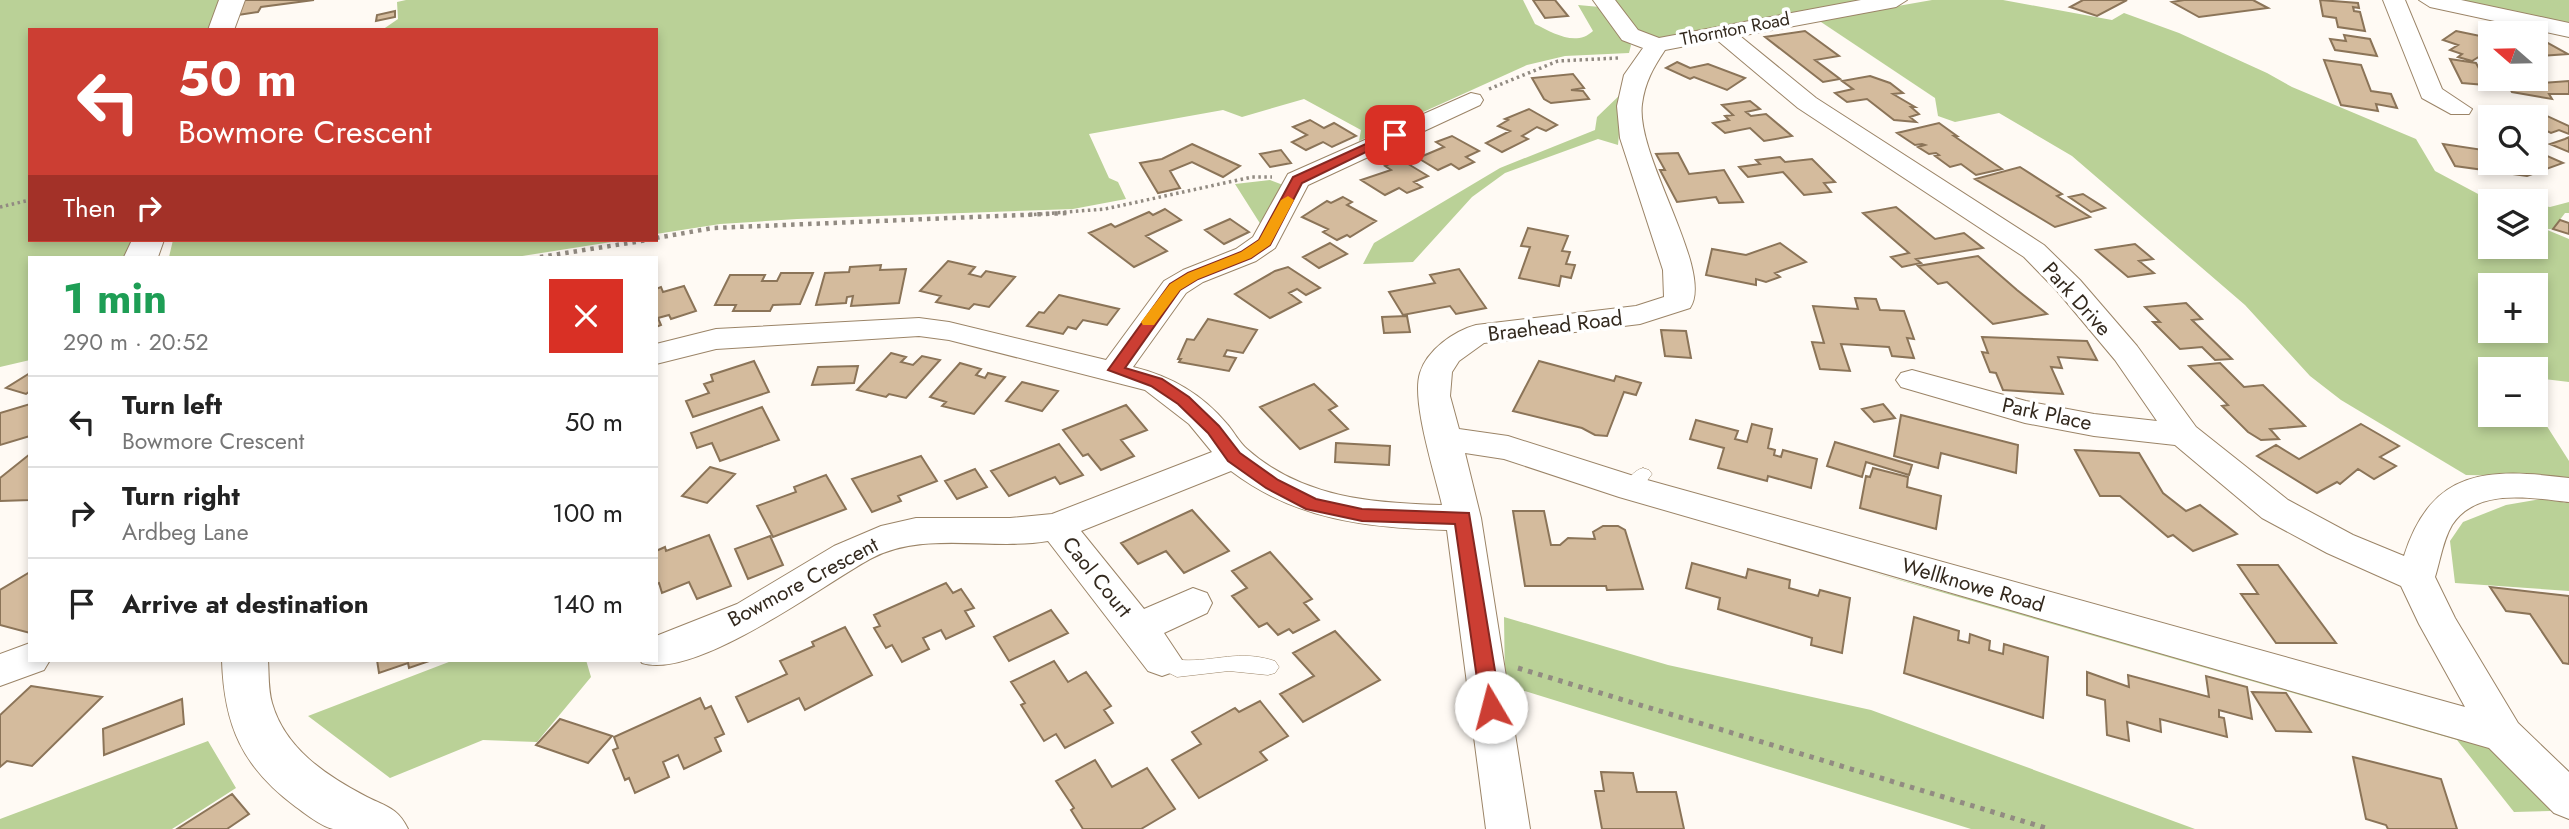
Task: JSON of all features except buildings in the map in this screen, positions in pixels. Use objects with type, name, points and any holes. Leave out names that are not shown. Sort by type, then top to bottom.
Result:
[{"type":"street","points":[[222,28],[232,0]]},
{"type":"street","points":[[1604,0],[1630,35],[1651,52]]},
{"type":"street","name":"Thornton Road","points":[[1651,52],[1721,32],[1896,0]]},
{"type":"street","points":[[2394,0],[2431,93],[2460,109]]},
{"type":"street","points":[[2430,0],[2569,30]]},
{"type":"street","name":"Park Drive","points":[[1721,32],[1807,103],[2034,251],[2069,286],[2126,353],[2184,435],[2275,509],[2340,544],[2416,577]]},
{"type":"street","name":"Braehead Road","points":[[1508,829],[1463,518],[1434,396],[1436,372],[1463,342],[1476,335],[1640,315],[1679,302],[1679,272],[1629,131],[1632,78],[1651,52]]},
{"type":"street","points":[[1115,370],[1175,287],[1193,276],[1246,255],[1265,242],[1297,180],[1442,114],[1470,114]]},
{"type":"street","points":[[658,354],[716,339],[919,327],[949,331],[1115,370],[1156,383],[1184,401],[1214,429],[1234,457],[1272,484],[1312,505],[1362,515],[1463,518]]},
{"type":"street","name":"Park Place","points":[[1912,380],[2025,412],[2094,425],[2184,435]]},
{"type":"street","name":"Wellknowe Road","points":[[1442,438],[1508,449],[1637,481],[2503,734]]},
{"type":"street","name":"Bowmore Crescent","points":[[658,652],[676,647],[776,600],[872,543],[908,531],[1033,532],[1057,526],[1234,457]]},
{"type":"street","points":[[2569,490],[2511,483],[2464,494],[2440,516],[2416,577],[2438,624],[2503,734],[2569,800]]},
{"type":"street","name":"Caol Court","points":[[1057,526],[1162,660]]},
{"type":"street","name":"Caol Court","points":[[1138,628],[1193,603]]},
{"type":"street","points":[[0,670],[28,660]]},
{"type":"street","points":[[244,662],[248,704],[268,746],[292,778],[325,802],[382,829]]},
{"type":"lane","points":[[1162,660],[1177,669],[1229,663],[1268,667]]},
{"type":"path","points":[[1470,114],[1528,71],[1558,61],[1651,52]]},
{"type":"path","points":[[658,238],[713,228],[1070,213],[1105,209],[1252,177],[1297,180]]},
{"type":"path","points":[[0,207],[28,200]]},
{"type":"path","points":[[546,256],[635,242]]},
{"type":"path","points":[[1483,658],[2049,829]]},
{"type":"green space","points":[[0,0],[220,0],[210,28],[28,28],[28,242],[131,242],[125,256],[28,256],[28,360],[0,367]]},
{"type":"green space","points":[[1523,0],[1535,24],[1572,38],[1586,36],[1593,31],[1578,5],[1600,7],[1631,45],[1629,53],[1565,56],[1527,65],[1359,141],[1361,130],[1304,99],[1242,117],[1223,110],[1089,134],[1109,178],[1118,182],[1126,199],[1073,209],[797,219],[720,224],[658,234],[658,28],[385,28],[398,19],[397,2]]},
{"type":"green space","points":[[1610,0],[1872,0],[1659,38],[1637,29]]},
{"type":"green space","points":[[1932,0],[2003,0],[2112,20],[2124,13],[2179,33],[2292,87],[2416,139],[2435,171],[2478,194],[2478,259],[2548,259],[2548,230],[2569,239],[2569,382],[2548,379],[2548,357],[2478,357],[2478,427],[2547,427],[2569,461],[2569,477],[2466,475],[2341,400],[2310,376],[2245,305],[2072,156],[1999,113],[1955,122],[1938,116],[1935,98],[1818,20]]},
{"type":"green space","points":[[2452,0],[2569,0],[2569,26]]},
{"type":"green space","points":[[1623,92],[1618,145],[1598,139],[1505,173],[1472,197],[1413,262],[1363,264],[1374,243],[1500,168],[1595,130],[1597,117]]},
{"type":"green space","points":[[1270,180],[1283,185],[1261,225],[1235,184]]},
{"type":"green space","points":[[2569,202],[2569,213],[2565,213],[2553,229],[2548,229],[2548,207]]},
{"type":"green space","points":[[173,242],[611,242],[522,256],[169,256]]},
{"type":"green space","points":[[2541,499],[2569,503],[2569,591],[2455,583],[2450,541],[2463,522],[2506,505]]},
{"type":"green space","points":[[1864,570],[2460,732],[2484,741],[2556,795],[2550,811],[2514,812],[2457,740]]},
{"type":"green space","points":[[1504,617],[1668,665],[1871,710],[2195,829],[1971,829],[1505,685]]},
{"type":"green space","points":[[449,662],[587,662],[591,677],[537,742],[483,740],[390,778],[308,716]]},
{"type":"green space","points":[[208,741],[236,788],[172,829],[0,829],[0,819]]},
{"type":"slow traffic","points":[[1148,322],[1175,287],[1193,276],[1246,255],[1265,242],[1288,200]]},
{"type":"route","points":[[1395,135],[1297,180],[1265,242],[1246,255],[1193,276],[1175,287],[1115,370],[1156,383],[1184,401],[1214,429],[1234,457],[1272,484],[1312,505],[1362,515],[1463,518],[1491,707]]}]
